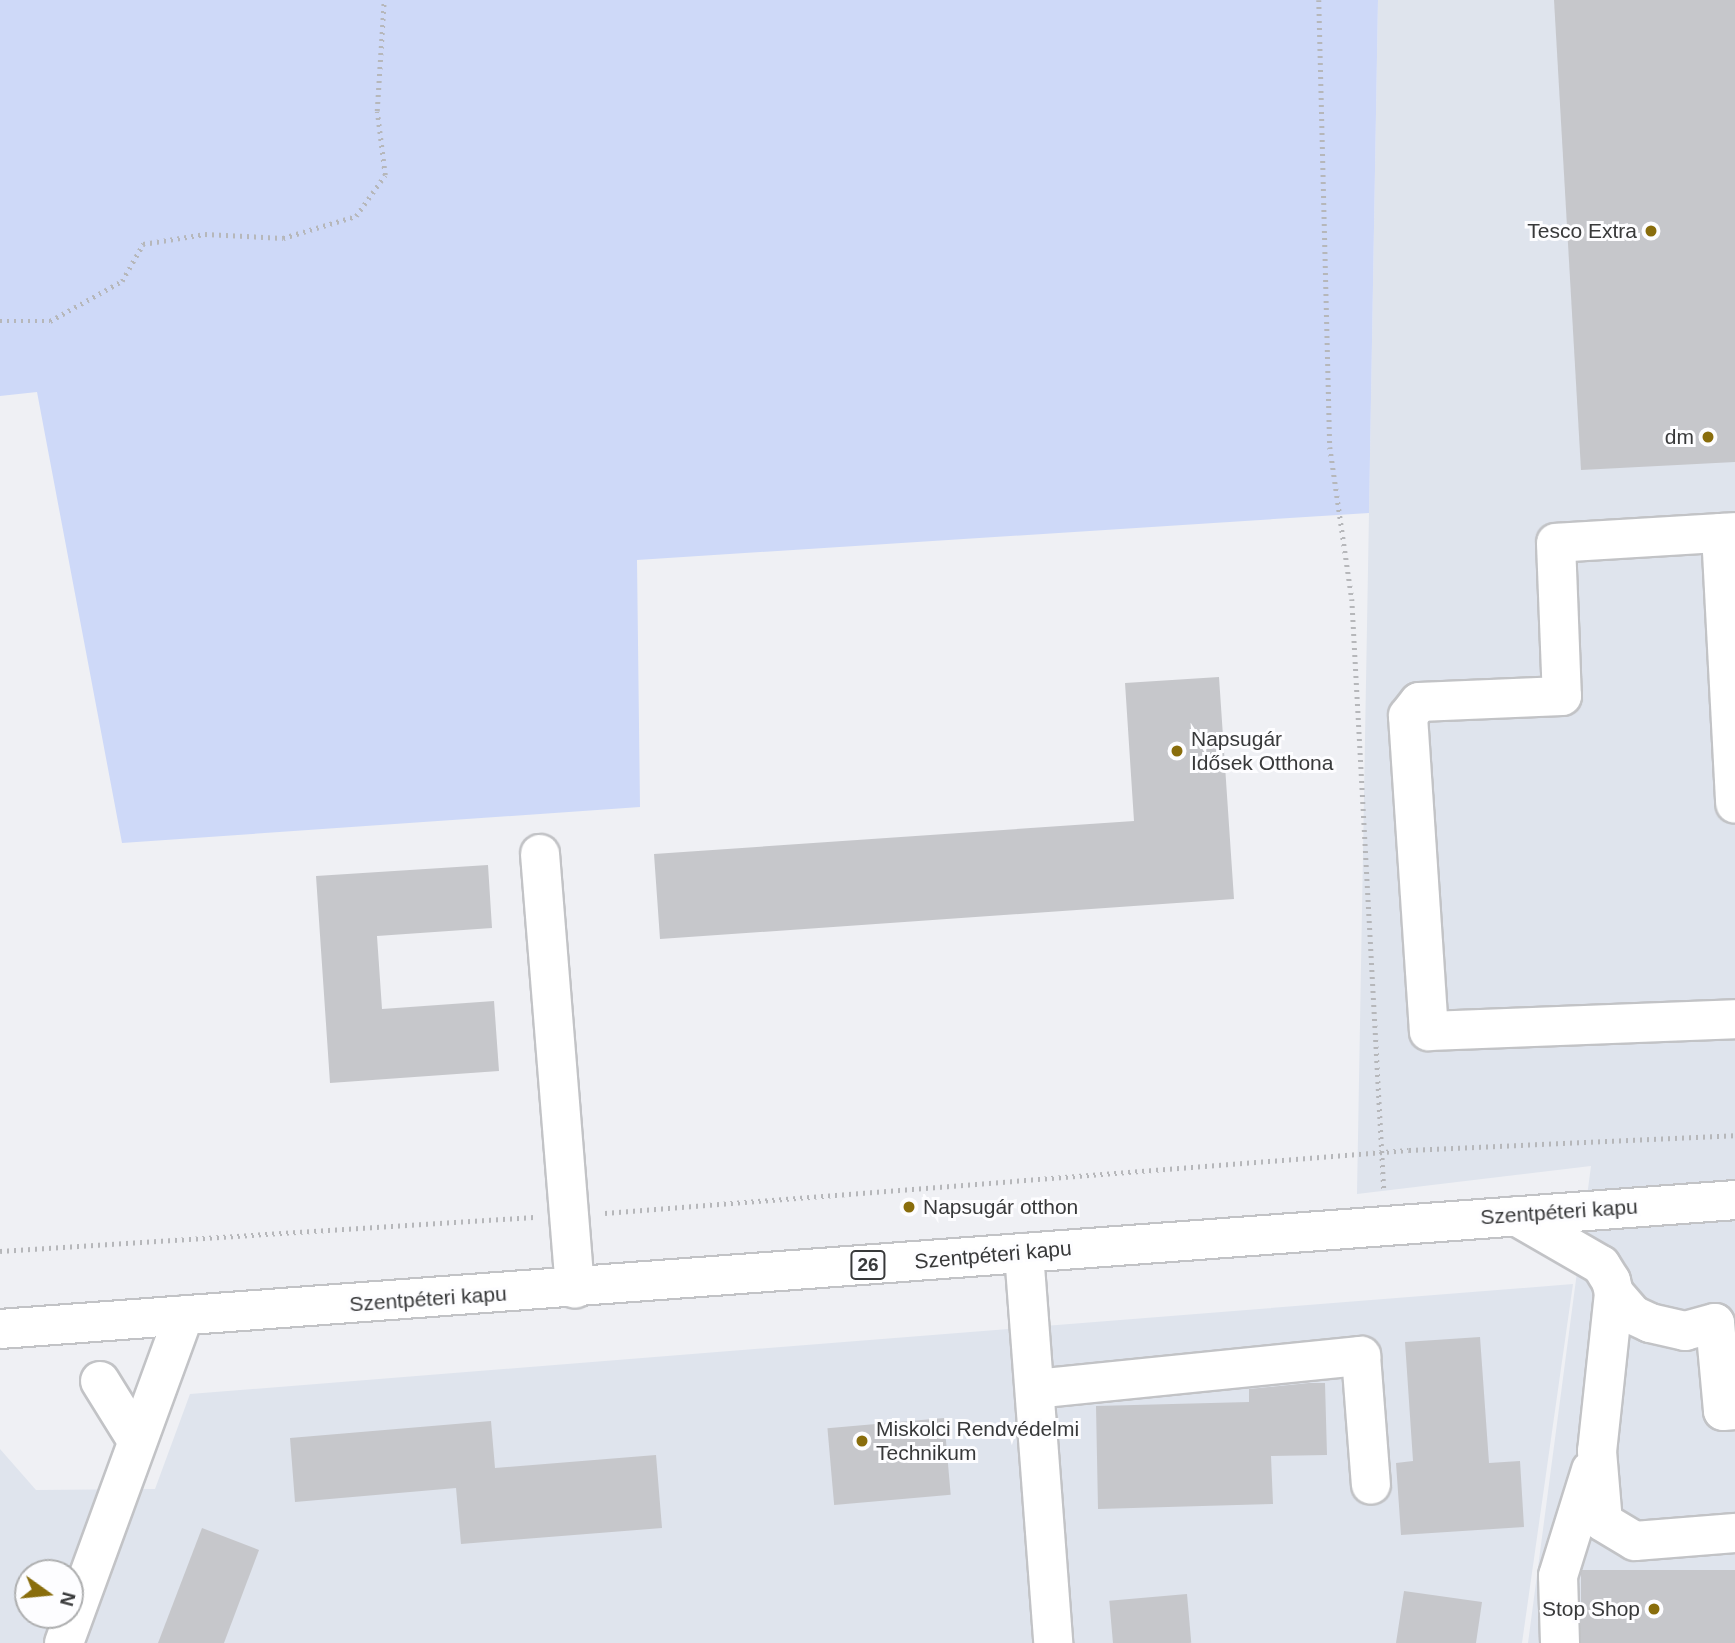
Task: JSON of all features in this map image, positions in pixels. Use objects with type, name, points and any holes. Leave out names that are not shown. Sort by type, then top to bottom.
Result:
[{"type":"main road","points":[[1735,804],[1728,533],[1556,543],[1562,696],[1419,702],[1408,716],[1429,1031],[1735,1019]]},
{"type":"main road","points":[[540,854],[575,1289]]},
{"type":"main road","name":"Szentpéteri kapu","points":[[0,1329],[575,1289],[1385,1222],[1516,1216],[1735,1200]]},
{"type":"main road","points":[[1516,1216],[1601,1265],[1614,1293],[1633,1314],[1650,1323],[1685,1331],[1725,1323],[1723,1411],[1735,1410]]},
{"type":"main road","points":[[1024,1252],[1053,1643]]},
{"type":"main road","points":[[1614,1293],[1597,1451],[1602,1522],[1615,1533],[1635,1541],[1735,1533]]},
{"type":"main road","points":[[64,1643],[136,1439],[184,1315]]},
{"type":"main road","points":[[1035,1389],[1361,1356],[1371,1485]]},
{"type":"main road","points":[[100,1381],[136,1439]]},
{"type":"main road","points":[[1560,1643],[1558,1576],[1597,1451]]},
{"type":"path","points":[[0,321],[50,321],[122,281],[143,244],[205,234],[283,238],[356,216],[385,174],[377,111],[384,0]]},
{"type":"path","points":[[1319,0],[1330,447],[1352,599],[1385,1222]]},
{"type":"path","points":[[0,1251],[569,1215],[1382,1153],[1735,1135]]},
{"type":"shaded area","points":[[0,0],[1378,0],[1369,513],[637,560],[640,807],[122,843],[37,392],[0,396]]},
{"type":"shaded area","points":[[1378,0],[1735,0],[1735,1643],[1528,1643],[1591,1166],[1357,1194]]},
{"type":"shaded area","name":"Miskolci Rendvédelmi Technikum","points":[[1573,1284],[1522,1643],[0,1643],[0,1449],[36,1490],[155,1489],[190,1394]]},
{"type":"building","name":"Tesco Extra","points":[[1554,0],[1735,0],[1735,462],[1581,470]]},
{"type":"building","name":"Napsugár Idősek Otthona","points":[[1219,677],[1234,899],[660,939],[654,854],[1134,821],[1125,683]]},
{"type":"building","points":[[488,865],[492,928],[377,936],[382,1009],[494,1001],[499,1071],[330,1083],[316,876]]},
{"type":"building","points":[[1480,1337],[1489,1463],[1520,1461],[1524,1527],[1401,1535],[1396,1463],[1413,1461],[1405,1342]]},
{"type":"building","points":[[1325,1383],[1327,1455],[1271,1456],[1273,1504],[1098,1509],[1096,1406],[1249,1402],[1249,1389]]},
{"type":"building","points":[[944,1418],[951,1495],[834,1505],[827,1428]]},
{"type":"building","points":[[491,1421],[495,1468],[656,1455],[662,1528],[461,1544],[456,1488],[295,1502],[290,1438]]},
{"type":"building","points":[[202,1528],[259,1550],[224,1643],[158,1643]]},
{"type":"building","name":"Stop Shop","points":[[1581,1570],[1735,1570],[1735,1643],[1581,1643]]},
{"type":"building","points":[[1404,1591],[1482,1602],[1476,1643],[1396,1643]]},
{"type":"building","points":[[1187,1594],[1191,1643],[1113,1643],[1109,1601]]},
{"type":"place","name":"Tesco Extra","points":[[1651,231]]},
{"type":"place","name":"dm","points":[[1708,437]]},
{"type":"place","name":"Napsugár Idősek Otthona","points":[[1177,751]]},
{"type":"place","name":"Napsugár otthon","points":[[909,1207]]},
{"type":"place","name":"Miskolci Rendvédelmi Technikum","points":[[862,1441]]},
{"type":"place","name":"Stop Shop","points":[[1654,1609]]}]
